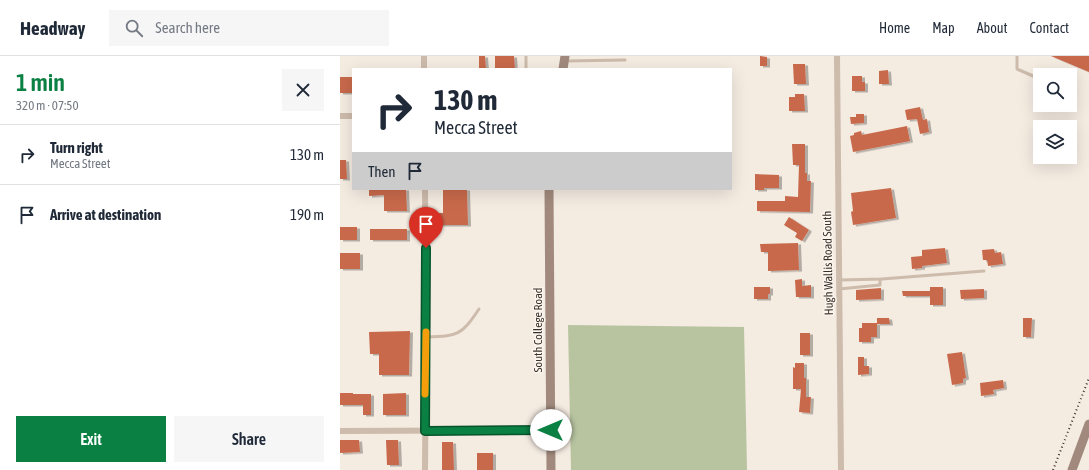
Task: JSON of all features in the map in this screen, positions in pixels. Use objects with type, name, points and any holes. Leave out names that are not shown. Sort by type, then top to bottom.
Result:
[{"type":"street","points":[[424,56],[424,68]]},
{"type":"street","name":"Hugh Wallis Road South","points":[[836,56],[841,470]]},
{"type":"street","points":[[340,116],[352,116]]},
{"type":"street","points":[[425,190],[425,470]]},
{"type":"street","name":"South College Road","points":[[549,190],[551,470]]},
{"type":"street","points":[[1072,470],[1089,424]]},
{"type":"street","points":[[340,431],[551,430]]},
{"type":"lane","points":[[526,56],[526,68]]},
{"type":"lane","points":[[1017,56],[1017,69],[1033,76]]},
{"type":"lane","points":[[564,62],[625,60]]},
{"type":"lane","points":[[839,280],[880,279],[984,271]]},
{"type":"lane","points":[[839,289],[880,285],[880,279]]},
{"type":"lane","points":[[426,337],[451,336],[458,334],[479,309]]},
{"type":"green space","points":[[568,325],[744,327],[747,470],[571,470]]},
{"type":"building","points":[[479,56],[485,56],[486,68],[479,68]]},
{"type":"building","points":[[495,56],[514,56],[515,68],[495,68]]},
{"type":"building","points":[[760,56],[767,57],[767,66],[760,66]]},
{"type":"building","points":[[1051,56],[1089,56],[1089,72]]},
{"type":"building","points":[[793,64],[805,64],[806,84],[794,84]]},
{"type":"building","points":[[888,70],[889,84],[879,84],[879,71]]},
{"type":"building","points":[[852,76],[862,76],[862,82],[865,82],[865,91],[852,91]]},
{"type":"building","points":[[340,77],[352,77],[352,93],[340,93]]},
{"type":"building","points":[[795,94],[804,94],[805,111],[789,111],[789,97],[795,97]]},
{"type":"building","points":[[920,107],[923,120],[927,119],[929,132],[920,134],[917,119],[907,120],[905,110]]},
{"type":"building","points":[[856,114],[864,114],[864,123],[851,124],[850,117],[856,117]]},
{"type":"building","points":[[907,126],[910,141],[853,152],[850,136],[854,135],[854,133],[861,131],[862,135]]},
{"type":"building","points":[[792,144],[805,144],[805,173],[807,173],[807,181],[811,181],[810,212],[757,211],[757,201],[785,201],[785,196],[798,197],[799,165],[793,165]]},
{"type":"building","points":[[340,160],[346,160],[347,179],[340,179]]},
{"type":"building","points":[[755,174],[779,175],[779,188],[764,188],[764,190],[755,190]]},
{"type":"building","points":[[891,188],[896,218],[853,225],[851,193]]},
{"type":"building","points":[[369,190],[406,190],[407,211],[384,211],[384,195],[369,196]]},
{"type":"building","points":[[443,190],[467,190],[468,225],[440,225],[439,213],[443,213]]},
{"type":"building","points":[[789,217],[809,230],[802,241],[795,237],[797,233],[784,225]]},
{"type":"building","points":[[340,227],[357,227],[357,240],[340,240]]},
{"type":"building","points":[[370,229],[407,229],[407,240],[370,240]]},
{"type":"building","points":[[798,243],[799,270],[768,271],[768,252],[761,252],[760,244]]},
{"type":"building","points":[[945,248],[947,263],[922,266],[922,268],[912,269],[911,257],[922,256],[922,250]]},
{"type":"building","points":[[994,249],[995,253],[1001,252],[1003,264],[988,266],[987,260],[983,260],[982,250]]},
{"type":"building","points":[[340,253],[360,253],[360,269],[340,269]]},
{"type":"building","points":[[802,279],[802,286],[811,285],[811,297],[796,297],[795,280]]},
{"type":"building","points":[[754,287],[770,287],[768,299],[754,299]]},
{"type":"building","points":[[930,287],[943,287],[943,305],[930,305],[930,296],[903,296],[902,291],[930,291]]},
{"type":"building","points":[[881,288],[881,299],[856,300],[856,290]]},
{"type":"building","points":[[984,289],[984,298],[961,299],[960,290]]},
{"type":"building","points":[[877,318],[889,318],[890,324],[877,324]]},
{"type":"building","points":[[1023,318],[1032,318],[1031,337],[1023,337]]},
{"type":"building","points":[[862,323],[877,323],[877,337],[871,337],[871,342],[859,342],[859,328],[862,328]]},
{"type":"building","points":[[410,331],[409,375],[379,375],[379,354],[370,354],[369,332]]},
{"type":"building","points":[[800,333],[810,333],[810,355],[800,355]]},
{"type":"building","points":[[962,352],[966,378],[963,379],[963,383],[952,385],[947,354]]},
{"type":"building","points":[[858,357],[864,357],[864,366],[869,366],[869,374],[858,375]]},
{"type":"building","points":[[795,363],[804,363],[806,397],[811,397],[810,413],[799,412],[801,389],[793,389],[793,367],[795,368]]},
{"type":"building","points":[[1003,380],[1004,388],[993,390],[994,394],[981,396],[980,383]]},
{"type":"building","points":[[340,393],[371,394],[371,415],[363,415],[363,405],[340,405]]},
{"type":"building","points":[[406,393],[406,415],[383,415],[383,394]]},
{"type":"building","points":[[340,440],[359,440],[360,452],[340,453]]},
{"type":"building","points":[[386,440],[398,440],[399,465],[387,465]]},
{"type":"building","points":[[442,442],[453,442],[454,470],[442,470]]},
{"type":"building","points":[[477,453],[493,453],[493,470],[477,470]]},
{"type":"railway","points":[[1053,470],[1089,378]]},
{"type":"slow traffic","points":[[425,394],[426,332]]},
{"type":"route","points":[[426,248],[425,431],[551,430]]}]
